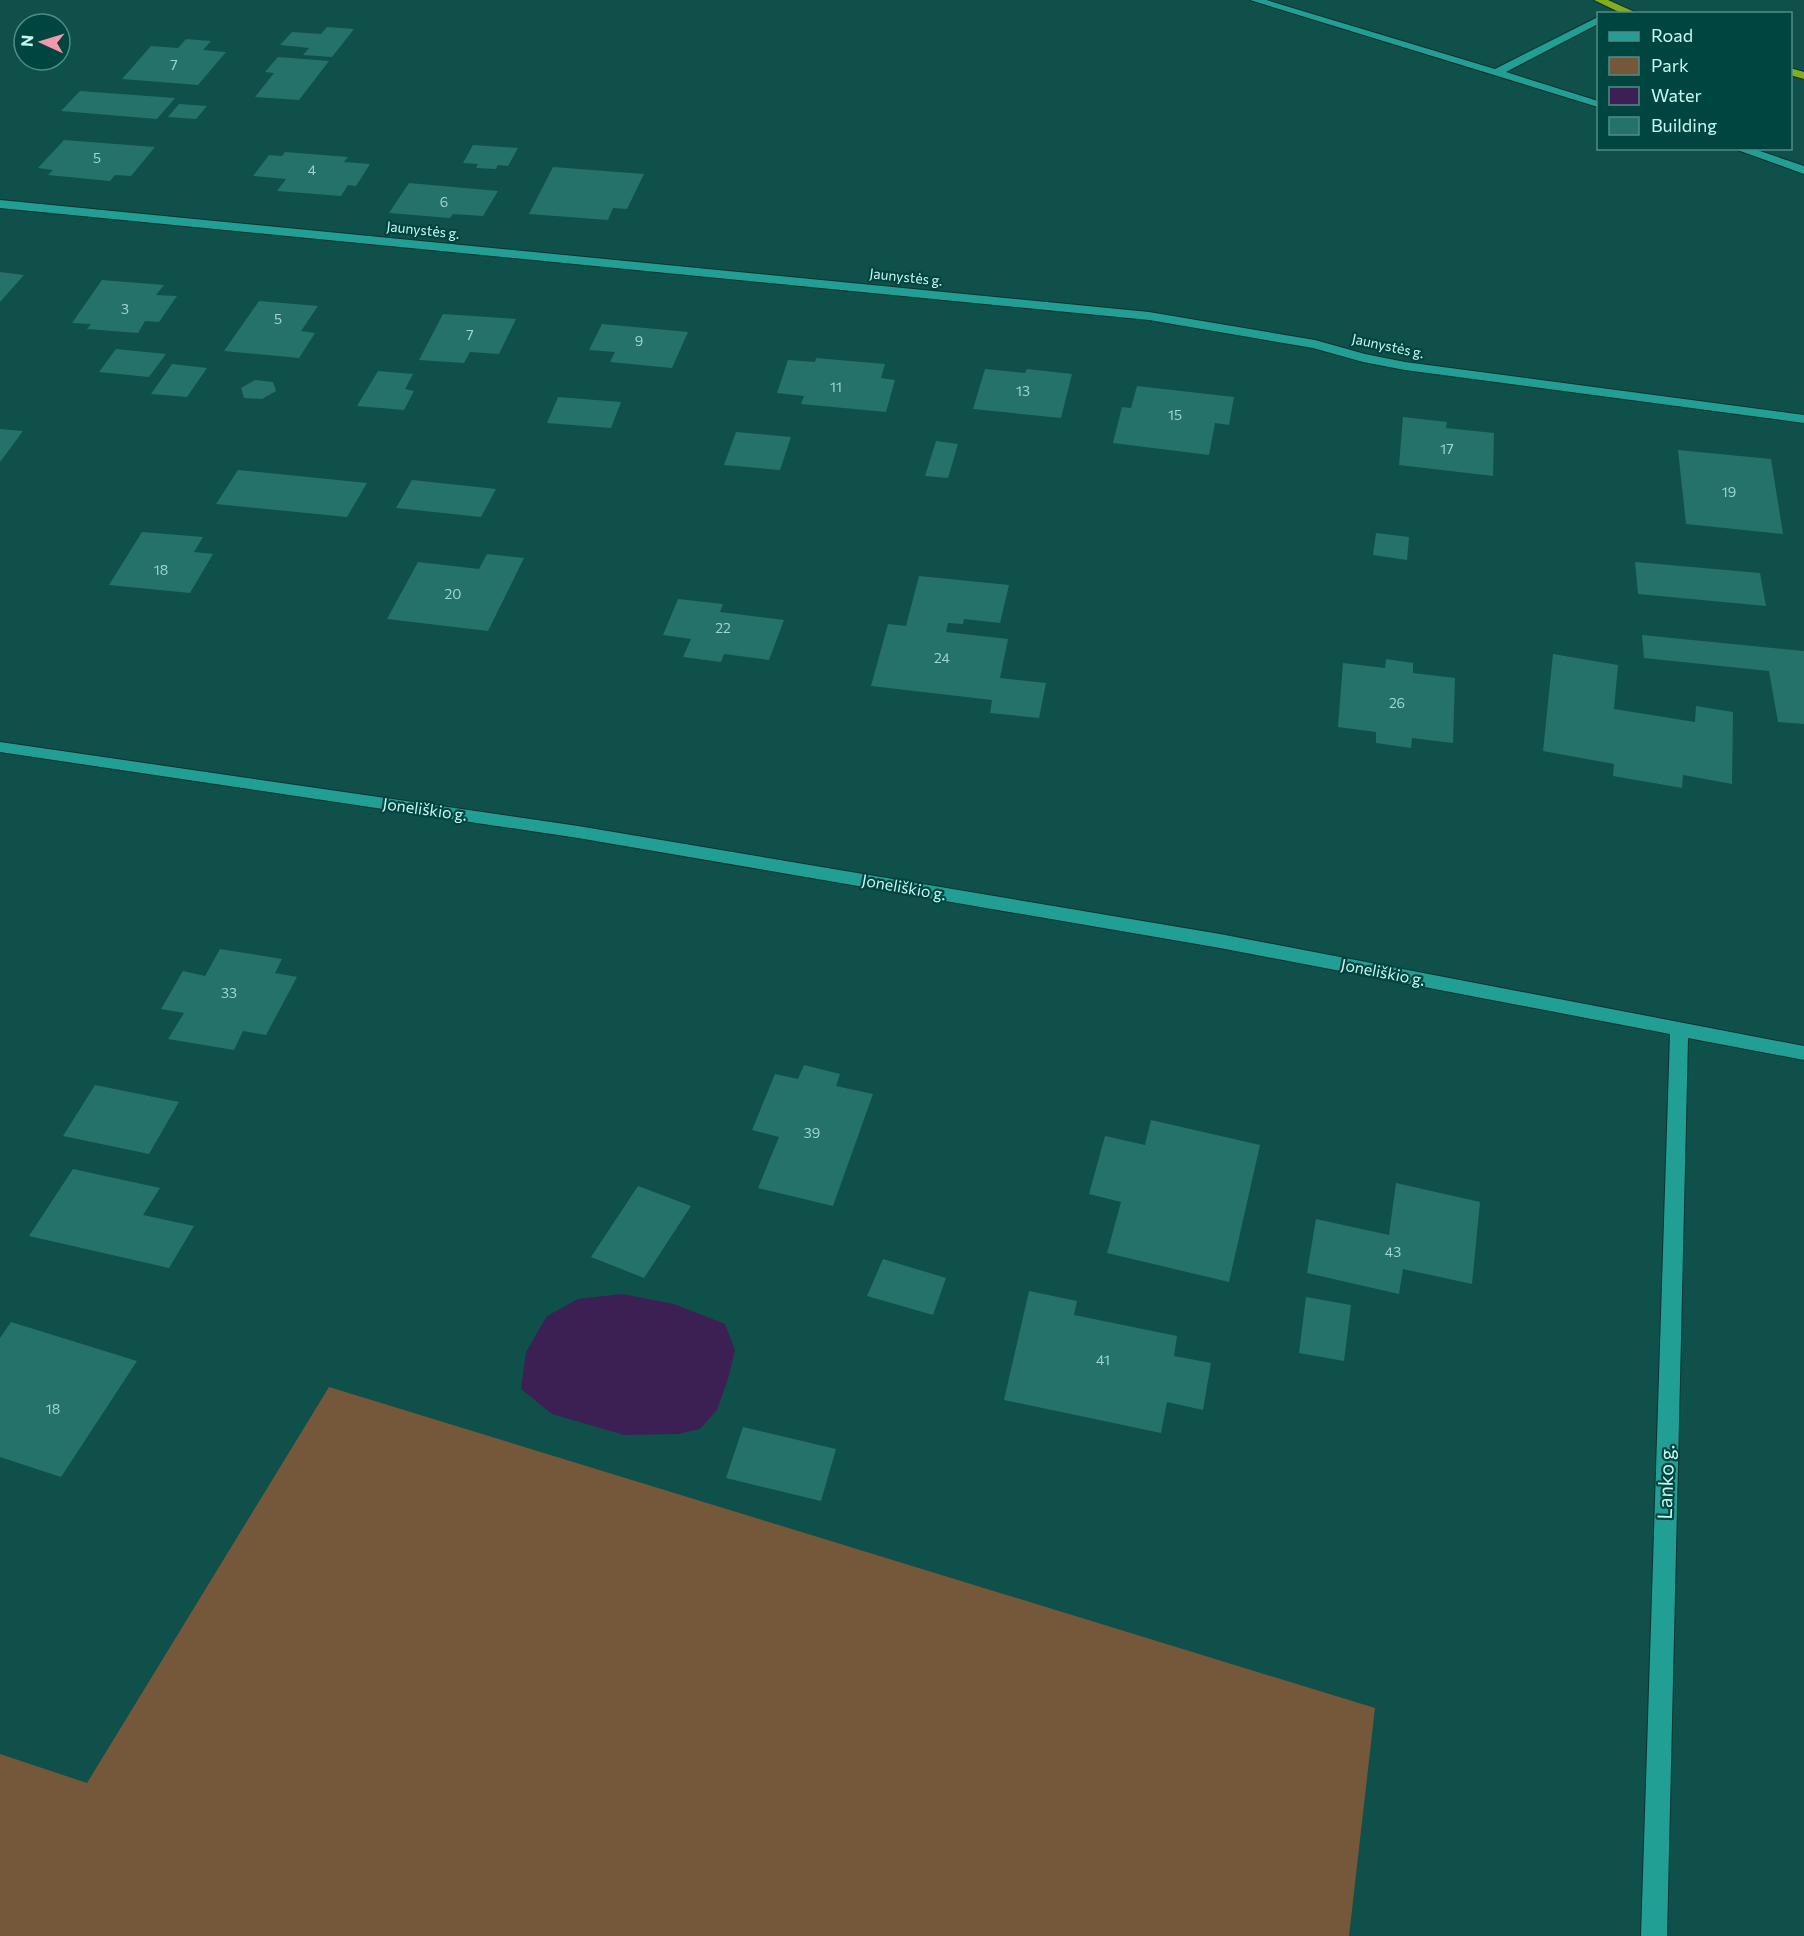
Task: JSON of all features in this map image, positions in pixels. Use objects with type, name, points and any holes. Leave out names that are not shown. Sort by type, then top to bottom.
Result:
[{"type":"highway","points":[[1599,0],[1617,11]]},
{"type":"street","points":[[1255,0],[1597,103]]},
{"type":"street","points":[[1498,72],[1597,21]]},
{"type":"street","points":[[1744,150],[1804,170]]},
{"type":"street","name":"Jaunystės g.","points":[[0,204],[1149,316],[1315,344],[1405,366],[1804,419]]},
{"type":"street","name":"Joneliškio g.","points":[[0,747],[613,837],[1209,939],[1804,1053]]},
{"type":"street","name":"Lanko g.","points":[[1654,1936],[1679,1028]]},
{"type":"green space","points":[[329,1387],[1375,1708],[1349,1936],[0,1936],[0,1754],[87,1783]]},
{"type":"water","points":[[622,1294],[674,1304],[725,1324],[735,1350],[717,1410],[700,1429],[678,1434],[624,1435],[552,1414],[521,1389],[526,1352],[547,1316],[578,1299]]},
{"type":"building","points":[[327,27],[354,29],[332,57],[303,55],[309,48],[280,45],[292,32],[321,34]]},
{"type":"building","points":[[186,39],[211,41],[203,50],[226,52],[198,85],[122,79],[151,46],[178,48]]},
{"type":"building","points":[[278,57],[329,61],[299,100],[255,97],[274,73],[265,72]]},
{"type":"building","points":[[80,91],[175,98],[157,119],[61,111]]},
{"type":"building","points":[[179,104],[207,106],[196,119],[168,117]]},
{"type":"building","points":[[64,140],[155,147],[131,176],[115,175],[110,181],[48,175],[53,170],[38,168]]},
{"type":"building","points":[[473,145],[518,148],[508,166],[498,165],[496,169],[476,168],[478,164],[463,163]]},
{"type":"building","points":[[285,152],[348,157],[344,162],[370,164],[356,186],[348,185],[341,196],[277,191],[286,179],[253,176],[269,155],[282,156]]},
{"type":"building","points":[[553,167],[644,174],[627,209],[613,208],[608,220],[529,214]]},
{"type":"building","points":[[409,183],[498,191],[483,216],[453,214],[450,218],[389,213]]},
{"type":"building","points":[[0,272],[24,275],[0,302]]},
{"type":"building","points":[[102,280],[164,285],[156,295],[177,296],[159,322],[145,321],[138,333],[87,329],[91,324],[72,323]]},
{"type":"building","points":[[259,301],[318,306],[301,331],[315,333],[299,358],[224,351]]},
{"type":"building","points":[[443,314],[516,319],[499,354],[470,352],[464,363],[419,360]]},
{"type":"building","points":[[602,324],[688,332],[672,368],[610,362],[615,352],[589,350]]},
{"type":"building","points":[[116,349],[166,354],[149,377],[99,372]]},
{"type":"building","points":[[816,358],[885,364],[881,378],[895,380],[886,412],[801,404],[804,396],[777,393],[788,360],[815,362]]},
{"type":"building","points":[[172,364],[207,368],[187,397],[151,394]]},
{"type":"building","points":[[985,369],[1025,373],[1027,369],[1072,374],[1061,418],[973,409]]},
{"type":"building","points":[[378,371],[413,374],[405,389],[414,391],[404,410],[357,406]]},
{"type":"building","points":[[255,380],[273,382],[276,391],[262,399],[244,398],[241,388]]},
{"type":"building","points":[[1137,386],[1234,397],[1229,425],[1215,423],[1209,455],[1113,443],[1122,407],[1131,408]]},
{"type":"building","points":[[558,397],[621,402],[611,428],[547,423]]},
{"type":"building","points":[[1403,417],[1447,422],[1446,428],[1494,433],[1493,476],[1399,465]]},
{"type":"building","points":[[0,429],[23,431],[0,462]]},
{"type":"building","points":[[736,432],[791,437],[780,470],[724,465]]},
{"type":"building","points":[[936,441],[958,444],[948,478],[925,476]]},
{"type":"building","points":[[1678,450],[1771,459],[1783,534],[1686,524]]},
{"type":"building","points":[[238,470],[367,483],[347,517],[216,504]]},
{"type":"building","points":[[412,480],[496,489],[481,517],[396,508]]},
{"type":"building","points":[[142,532],[203,537],[194,552],[213,554],[190,593],[109,585]]},
{"type":"building","points":[[1376,533],[1409,537],[1407,560],[1373,555]]},
{"type":"building","points":[[487,554],[524,558],[488,631],[387,619],[418,562],[479,569]]},
{"type":"building","points":[[1635,562],[1760,573],[1766,606],[1638,594]]},
{"type":"building","points":[[919,576],[1009,585],[1000,623],[964,619],[963,624],[948,623],[946,632],[1008,639],[1000,678],[1046,683],[1039,718],[990,713],[992,700],[871,686],[888,624],[906,626]]},
{"type":"building","points":[[678,599],[723,604],[720,612],[784,620],[769,660],[724,654],[721,662],[683,657],[691,639],[663,635]]},
{"type":"building","points":[[1642,635],[1804,651],[1804,724],[1778,722],[1769,671],[1644,658]]},
{"type":"building","points":[[1553,654],[1618,665],[1614,709],[1695,722],[1696,706],[1733,712],[1732,784],[1683,775],[1682,788],[1613,776],[1614,764],[1543,751]]},
{"type":"building","points":[[1386,659],[1413,663],[1413,673],[1455,678],[1453,743],[1412,738],[1411,748],[1376,743],[1376,732],[1338,727],[1343,663],[1385,668]]},
{"type":"building","points":[[220,949],[282,959],[275,973],[297,977],[266,1035],[243,1031],[234,1050],[168,1039],[184,1013],[161,1009],[183,971],[205,976]]},
{"type":"building","points":[[804,1065],[840,1074],[836,1086],[873,1094],[833,1206],[758,1188],[779,1137],[752,1130],[775,1074],[798,1079]]},
{"type":"building","points":[[95,1085],[179,1102],[149,1154],[63,1136]]},
{"type":"building","points":[[1151,1120],[1260,1145],[1229,1282],[1107,1253],[1121,1202],[1089,1194],[1105,1136],[1145,1145]]},
{"type":"building","points":[[73,1169],[160,1188],[143,1215],[194,1226],[169,1268],[29,1236]]},
{"type":"building","points":[[1396,1183],[1480,1202],[1472,1284],[1403,1269],[1399,1294],[1307,1273],[1316,1219],[1389,1235]]},
{"type":"building","points":[[638,1186],[691,1206],[644,1278],[591,1257]]},
{"type":"building","points":[[883,1259],[946,1278],[933,1315],[867,1296]]},
{"type":"building","points":[[1029,1291],[1077,1301],[1074,1315],[1177,1336],[1174,1356],[1211,1363],[1203,1410],[1167,1402],[1161,1433],[1004,1400]]},
{"type":"building","points":[[1306,1297],[1351,1305],[1344,1361],[1299,1353]]},
{"type":"building","points":[[11,1322],[137,1361],[61,1477],[0,1457],[0,1338]]},
{"type":"building","points":[[743,1427],[836,1449],[821,1501],[726,1478]]}]
